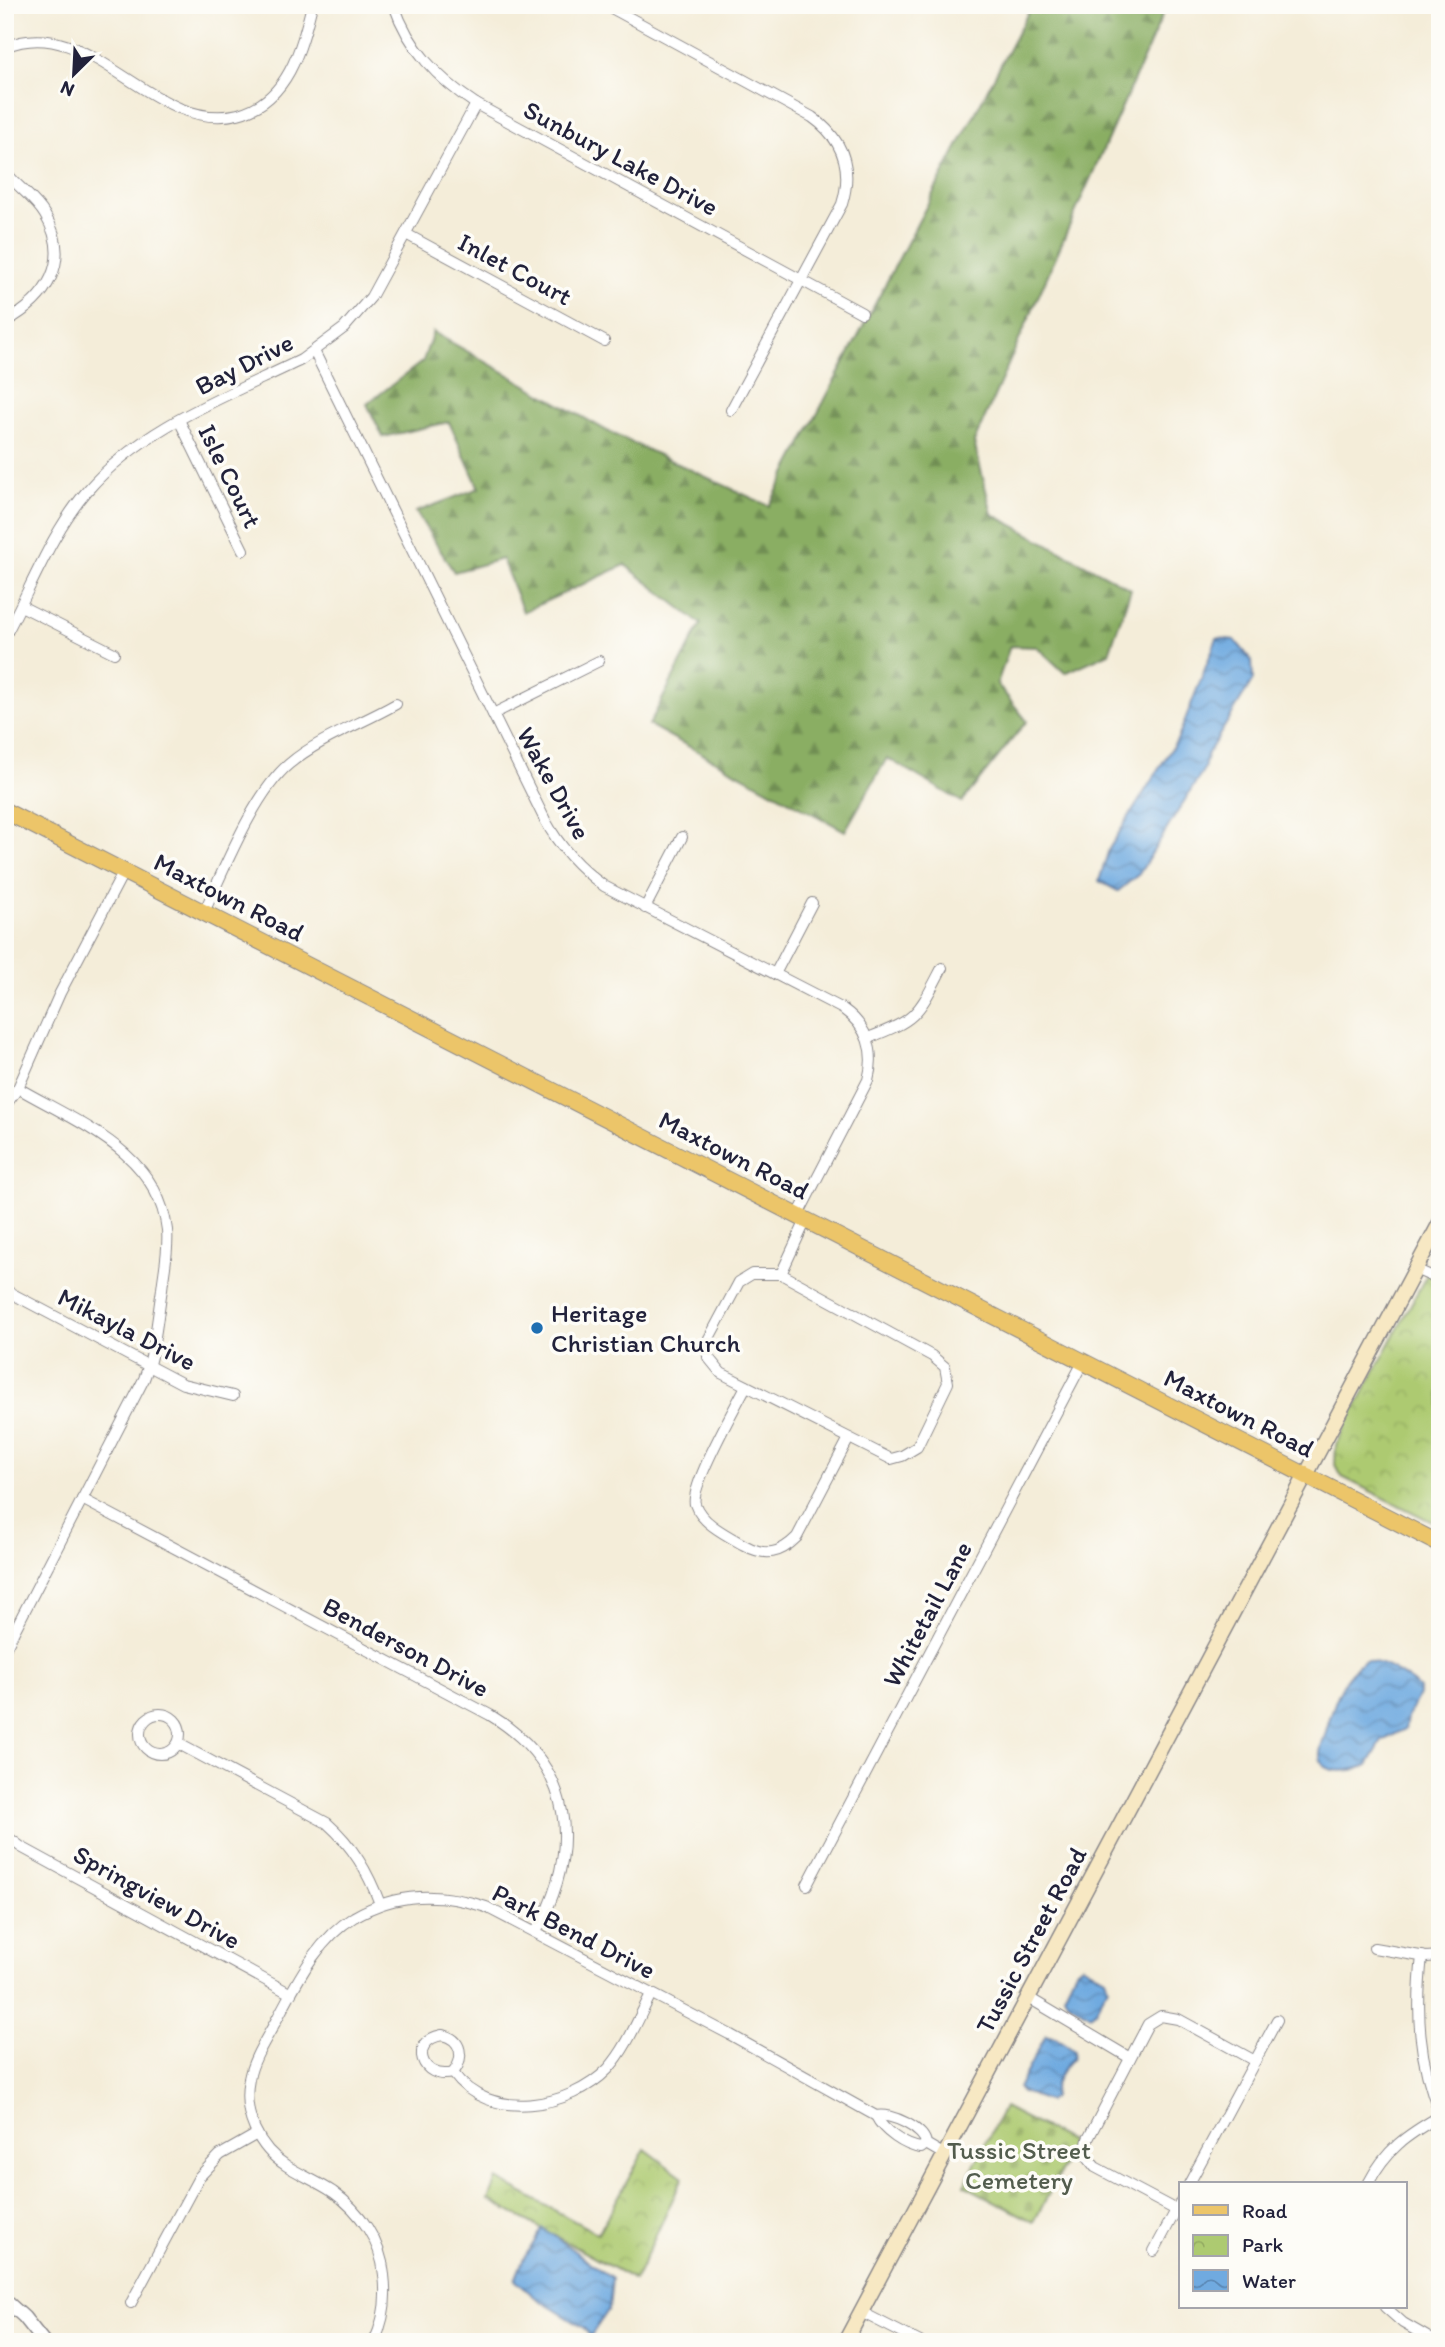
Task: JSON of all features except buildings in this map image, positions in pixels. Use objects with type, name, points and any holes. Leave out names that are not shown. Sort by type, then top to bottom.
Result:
[{"type":"main road","name":"Maxtown Road","points":[[5,811],[1440,1544]]},
{"type":"main road","name":"Tussic Street Road","points":[[845,2342],[1440,1223]]},
{"type":"street","points":[[5,47],[35,40],[67,45],[182,110],[212,117],[228,116],[251,109],[265,101],[281,85],[300,49],[312,5]]},
{"type":"street","name":"Sunbury Lake Drive","points":[[394,5],[406,33],[422,58],[447,83],[476,104],[862,313]]},
{"type":"street","points":[[606,5],[824,125],[838,142],[847,169],[846,191],[842,204],[731,410]]},
{"type":"street","points":[[913,5],[932,6]]},
{"type":"street","name":"Bay Drive","points":[[5,636],[61,528],[86,492],[129,451],[179,420],[314,351],[344,328],[371,297],[476,104]]},
{"type":"street","points":[[5,171],[45,215],[53,234],[56,253],[52,274],[43,294],[28,309],[5,322]]},
{"type":"street","name":"Inlet Court","points":[[406,234],[604,341]]},
{"type":"street","name":"Wake Drive","points":[[314,351],[492,714],[545,820],[563,849],[587,874],[604,886],[843,1009],[861,1026],[868,1038]]},
{"type":"street","name":"Isle Court","points":[[179,420],[243,550]]},
{"type":"street","points":[[21,606],[114,653]]},
{"type":"street","points":[[492,714],[599,661]]},
{"type":"street","points":[[204,912],[262,797],[280,773],[303,753],[396,704]]},
{"type":"street","points":[[645,908],[682,838]]},
{"type":"street","points":[[5,1106],[18,1088],[60,993],[124,871]]},
{"type":"street","points":[[775,974],[812,903]]},
{"type":"street","points":[[781,1274],[802,1218],[868,1080],[872,1059],[868,1038],[910,1019],[925,1001],[942,968]]},
{"type":"street","points":[[5,1649],[149,1366],[167,1251],[167,1232],[158,1196],[140,1167],[116,1145],[18,1088]]},
{"type":"street","points":[[1415,1269],[1440,1280]]},
{"type":"street","points":[[752,1274],[781,1274],[932,1356],[945,1367],[948,1383],[917,1447],[891,1459],[721,1373],[708,1357],[707,1342],[739,1282],[752,1274]]},
{"type":"street","name":"Mikayla Drive","points":[[5,1290],[183,1384],[233,1396]]},
{"type":"street","name":"Whitetail Lane","points":[[807,1885],[1083,1362]]},
{"type":"street","points":[[746,1386],[697,1483],[694,1503],[704,1519],[746,1546],[767,1553],[785,1549],[797,1537],[849,1438]]},
{"type":"street","name":"Benderson Drive","points":[[82,1499],[490,1715],[528,1745],[541,1760],[555,1786],[561,1805],[565,1844],[561,1875],[554,1897],[536,1932]]},
{"type":"street","points":[[152,1716],[169,1717],[180,1728],[179,1744],[167,1752],[151,1752],[140,1738],[141,1727],[152,1716]]},
{"type":"street","points":[[179,1744],[327,1823],[356,1853],[380,1904]]},
{"type":"street","name":"Springview Drive","points":[[5,1835],[21,1847],[291,1994]]},
{"type":"street","name":"Park Bend Drive","points":[[373,2342],[382,2321],[386,2286],[379,2250],[371,2233],[348,2204],[332,2191],[285,2165],[269,2151],[257,2134],[248,2106],[249,2078],[254,2064],[318,1950],[348,1921],[380,1904],[401,1898],[445,1896],[486,1907],[876,2116],[885,2129],[914,2147],[921,2148],[926,2144]]},
{"type":"street","points":[[1374,1948],[1422,1956],[1440,1956]]},
{"type":"street","points":[[1369,2182],[1382,2160],[1396,2145],[1440,2115],[1422,2056],[1419,2036],[1422,1956]]},
{"type":"street","points":[[453,2073],[467,2089],[500,2102],[526,2105],[575,2093],[590,2084],[611,2065],[622,2050],[651,1994]]},
{"type":"street","points":[[1028,1998],[1130,2058]]},
{"type":"street","points":[[1154,2250],[1178,2205],[1095,2167],[1085,2154],[1088,2139],[1147,2024],[1161,2016],[1178,2019],[1255,2061]]},
{"type":"street","points":[[1190,2182],[1277,2020]]},
{"type":"street","points":[[434,2036],[451,2037],[459,2047],[460,2063],[453,2073],[443,2075],[424,2064],[423,2046],[434,2036]]},
{"type":"street","name":"Park Bend Drive","points":[[876,2116],[888,2115],[920,2132],[926,2138],[926,2144]]},
{"type":"street","points":[[131,2303],[199,2177],[220,2155],[257,2134]]},
{"type":"street","name":"Park Bend Drive","points":[[926,2144],[944,2155]]},
{"type":"street","points":[[5,2300],[24,2317],[44,2342]]},
{"type":"street","points":[[1386,2308],[1403,2323],[1436,2342]]},
{"type":"street","points":[[861,2312],[920,2342]]},
{"type":"green space","points":[[1032,5],[1167,5],[974,442],[992,514],[1131,589],[1109,653],[1065,673],[1037,647],[1010,646],[997,684],[1027,721],[962,802],[887,758],[845,831],[649,725],[701,624],[625,565],[523,612],[502,559],[454,572],[416,512],[479,488],[449,422],[383,437],[367,404],[423,361],[433,332],[611,433],[769,506]]},
{"type":"green space","points":[[1440,1250],[1440,1526],[1342,1477],[1335,1465],[1336,1444]]},
{"type":"green space","name":"Tussic Street Cemetery","points":[[1004,2107],[1075,2144],[1034,2222],[964,2185]]},
{"type":"green space","points":[[645,2149],[683,2177],[635,2280],[489,2200],[497,2179],[598,2234]]},
{"type":"water","points":[[1217,638],[1235,640],[1252,661],[1253,680],[1207,755],[1204,769],[1139,874],[1118,891],[1099,881],[1109,849],[1178,738]]},
{"type":"water","points":[[1366,1660],[1401,1674],[1419,1689],[1419,1695],[1407,1717],[1405,1729],[1382,1741],[1368,1765],[1348,1770],[1333,1770],[1327,1768],[1320,1757],[1321,1746],[1334,1704],[1344,1683]]},
{"type":"water","points":[[1082,1965],[1105,1978],[1108,1987],[1090,2015],[1068,2002],[1064,1995],[1076,1970]]},
{"type":"water","points":[[1046,2035],[1057,2038],[1074,2051],[1073,2058],[1056,2081],[1053,2097],[1048,2101],[1018,2088]]},
{"type":"water","points":[[543,2228],[612,2279],[609,2309],[590,2337],[584,2328],[536,2298],[515,2280],[523,2260]]},
{"type":"place","name":"Heritage Christian Church","points":[[537,1328]]}]
